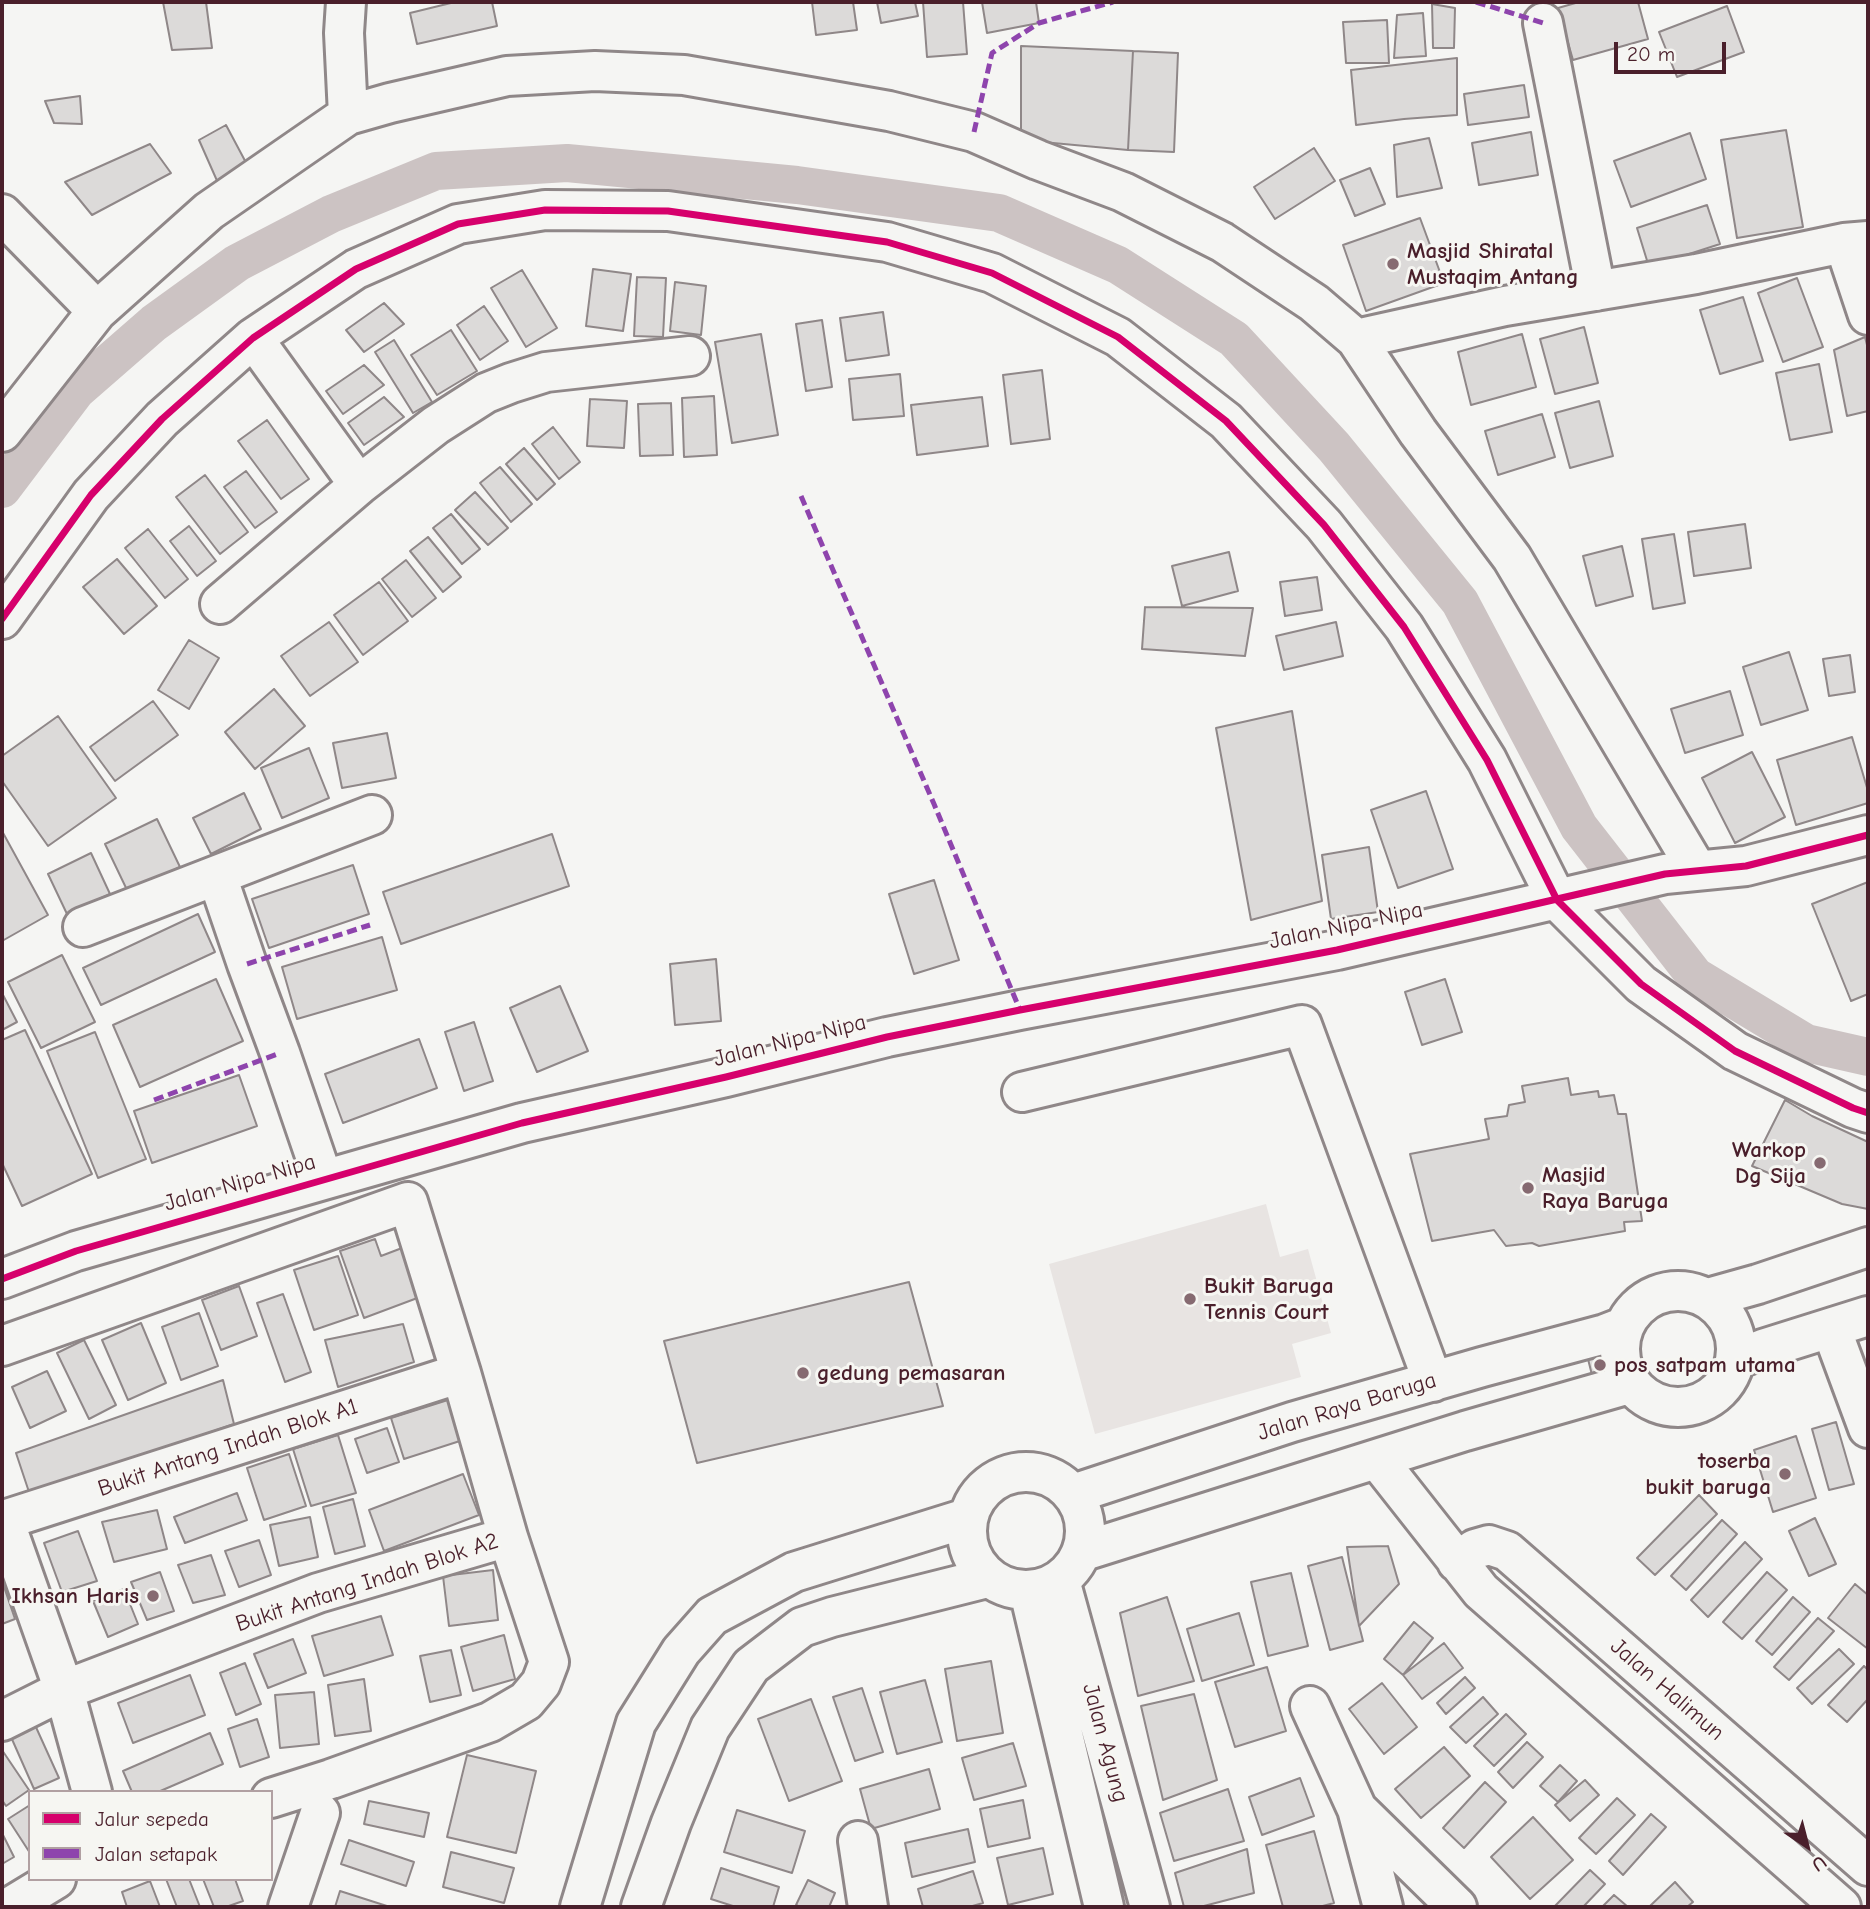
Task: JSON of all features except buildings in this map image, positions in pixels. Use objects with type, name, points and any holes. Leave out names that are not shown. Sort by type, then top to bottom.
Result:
[{"type":"street","points":[[346,2],[344,33],[348,115]]},
{"type":"street","points":[[1543,23],[1596,291]]},
{"type":"street","points":[[2,432],[97,311],[209,211],[348,115],[507,76],[595,71],[684,75],[889,111],[974,131],[1038,160],[1123,192],[1222,242],[1314,303],[1356,340],[1418,432],[1512,558],[1681,872]]},
{"type":"street","points":[[2,619],[91,495],[162,419],[253,338],[356,268],[458,224],[545,211],[668,211],[887,242],[992,273],[1118,337],[1226,421],[1324,525],[1404,626],[1487,760],[1557,900],[1641,984],[1735,1051],[1868,1113]]},
{"type":"street","points":[[2,214],[97,311]]},
{"type":"street","points":[[1356,340],[1505,306],[1696,274],[1856,242],[1868,315]]},
{"type":"street","points":[[253,338],[359,485]]},
{"type":"street","points":[[220,604],[359,485],[436,425],[486,393],[546,372],[690,356]]},
{"type":"street","points":[[83,927],[372,815]]},
{"type":"street","name":"Jalan Nipa Nipa","points":[[2,1279],[76,1251],[522,1123],[887,1037],[1337,950],[1681,872],[1746,866],[1868,835]]},
{"type":"street","points":[[217,876],[323,1179]]},
{"type":"street","points":[[1022,1092],[1302,1025],[1433,1382]]},
{"type":"street","points":[[399,1157],[408,1202],[508,1537]]},
{"type":"street","points":[[2,1346],[408,1202]]},
{"type":"street","points":[[1708,1298],[1868,1247]]},
{"type":"street","points":[[1685,1290],[1708,1298],[1726,1313],[1736,1335],[1737,1359],[1722,1390],[1692,1408],[1657,1405],[1629,1384],[1619,1356],[1623,1327],[1637,1306],[1660,1293],[1685,1290]]},
{"type":"street","points":[[1737,1359],[1868,1316]]},
{"type":"street","name":"Jalan Raya Baruga","points":[[1073,1494],[1292,1422],[1623,1327]]},
{"type":"street","points":[[1831,1328],[1868,1428]]},
{"type":"street","name":"Bukit Antang Indah Blok A1","points":[[91,1790],[64,1690],[4,1521],[461,1373]]},
{"type":"street","points":[[1057,1574],[1085,1532],[1082,1512],[1073,1494],[1056,1480],[1035,1472],[1013,1473],[992,1481],[976,1498],[967,1518],[969,1551],[988,1577],[1014,1590],[1377,1460],[1465,1431],[1629,1384]]},
{"type":"street","points":[[1377,1460],[1480,1591],[1841,1907]]},
{"type":"street","points":[[580,1907],[636,1723],[681,1651],[712,1616],[794,1572],[967,1518]]},
{"type":"street","name":"Bukit Antang Indah Blok A2","points":[[2,1721],[64,1690],[318,1594],[508,1537],[550,1662],[541,1684],[526,1701],[490,1722],[326,1796]]},
{"type":"street","name":"Jalan Halimun","points":[[1457,1562],[1475,1549],[1489,1545],[1507,1551],[1868,1866]]},
{"type":"street","name":"Jalan Agung","points":[[1057,1574],[1104,1907]]},
{"type":"street","name":"Jalan Agung","points":[[1057,1574],[1150,1907]]},
{"type":"street","points":[[641,1907],[671,1823],[710,1728],[751,1666],[802,1627],[988,1577]]},
{"type":"street","points":[[1310,1706],[1357,1809],[1383,1907]]},
{"type":"street","points":[[273,1798],[326,1796],[288,1907]]},
{"type":"street","points":[[1357,1809],[1457,1907]]},
{"type":"street","points":[[858,1841],[868,1907]]},
{"type":"street","points":[[10,1907],[53,1881]]},
{"type":"shaded area","name":"Bukit Baruga Tennis Court","points":[[1266,1204],[1280,1257],[1308,1249],[1331,1333],[1292,1344],[1301,1377],[1095,1434],[1049,1264]]},
{"type":"waterway","points":[[2,489],[76,391],[154,323],[237,263],[331,214],[436,171],[567,163],[797,185],[999,213],[1118,265],[1234,339],[1334,447],[1460,602],[1579,827],[1695,976],[1806,1043],[1868,1057]]},
{"type":"marked path","points":[[974,132],[992,53],[1039,23],[1113,2]]},
{"type":"marked path","points":[[1476,2],[1543,23]]},
{"type":"marked path","points":[[801,496],[1020,1010]]},
{"type":"marked path","points":[[247,964],[370,925]]},
{"type":"marked path","points":[[154,1100],[280,1053]]},
{"type":"cycle path","points":[[2,619],[91,495],[162,419],[253,338],[356,269],[458,224],[545,210],[668,211],[887,242],[992,273],[1118,337],[1226,421],[1324,525],[1404,627],[1487,760],[1557,900],[1641,984],[1735,1051],[1868,1113]]},
{"type":"cycle path","points":[[2,1279],[76,1251],[522,1123],[887,1037],[1337,950],[1665,874],[1746,866],[1868,835]]},
{"type":"place","name":"Masjid Shiratal Mustaqim Antang","points":[[1393,264]]},
{"type":"place","name":"Warkop Dg Sija","points":[[1820,1163]]},
{"type":"place","name":"Masjid Raya Baruga","points":[[1528,1188]]},
{"type":"place","name":"Bukit Baruga Tennis Court","points":[[1190,1299]]},
{"type":"place","name":"pos satpam utama","points":[[1600,1365]]},
{"type":"place","name":"gedung pemasaran","points":[[803,1373]]},
{"type":"place","name":"toserba bukit baruga","points":[[1785,1474]]},
{"type":"place","name":"Ikhsan Haris","points":[[153,1596]]}]
